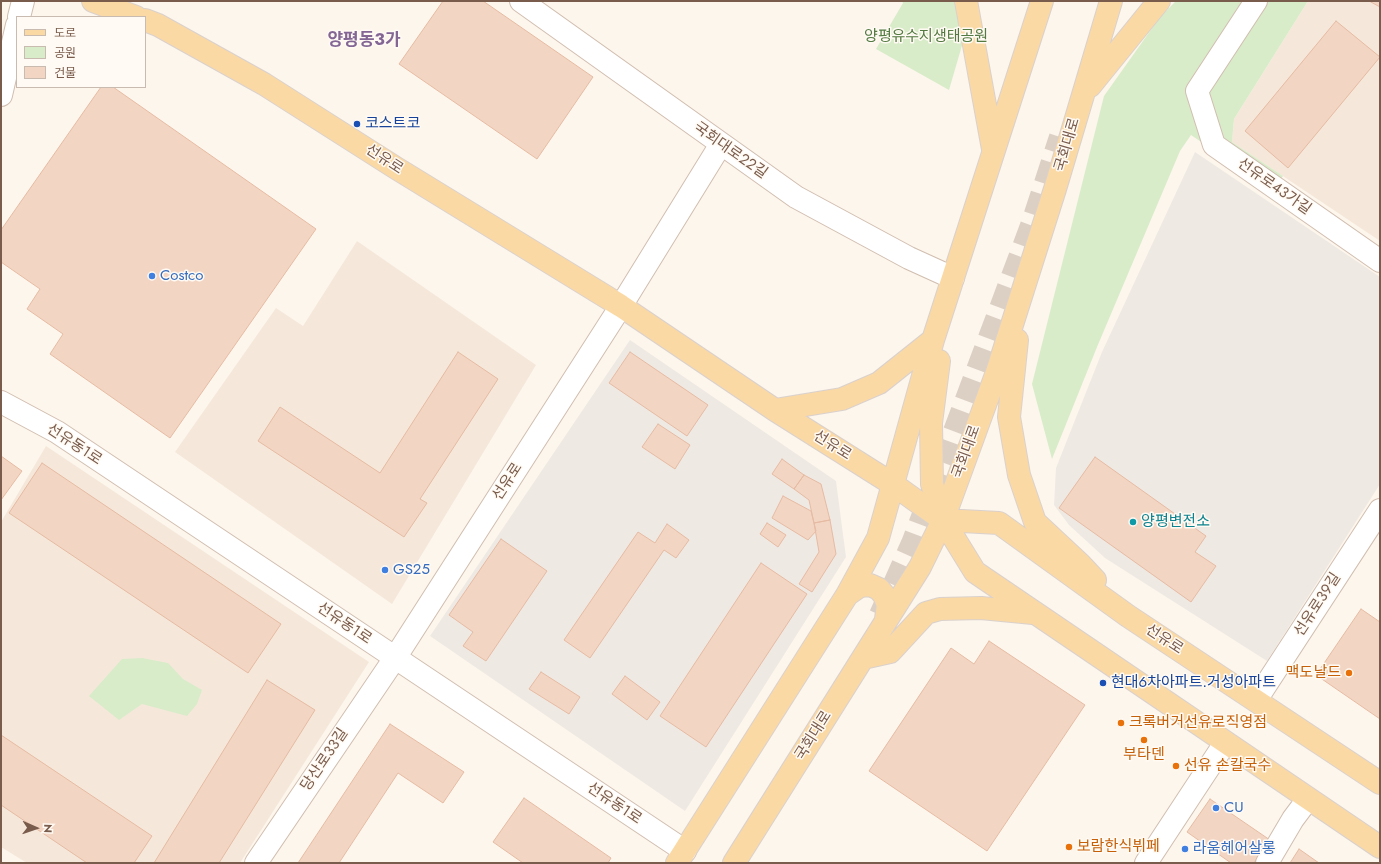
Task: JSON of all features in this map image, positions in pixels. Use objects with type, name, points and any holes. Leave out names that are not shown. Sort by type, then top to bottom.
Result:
[{"type":"main road","points":[[93,1],[133,16]]},
{"type":"main road","points":[[966,1],[994,153]]},
{"type":"main road","points":[[681,857],[847,595],[878,538],[894,485],[933,340],[1042,1]]},
{"type":"main road","name":"국회대로","points":[[734,863],[920,567],[943,520],[997,372],[1111,1]]},
{"type":"main road","points":[[1082,94],[1159,1]]},
{"type":"main road","name":"선유로","points":[[146,20],[264,84],[396,168],[620,306],[775,410],[894,485],[943,520],[975,572],[1380,847]]},
{"type":"main road","points":[[943,520],[932,484],[931,423],[950,287]]},
{"type":"main road","points":[[1021,295],[1009,418],[1019,475],[1035,522],[1080,564],[1128,616]]},
{"type":"main road","points":[[775,410],[842,399],[879,383],[933,340]]},
{"type":"main road","name":"선유로","points":[[943,520],[1000,523],[1128,616],[1380,784]]},
{"type":"main road","points":[[847,595],[860,586],[870,585],[879,589],[884,595],[888,605],[886,619]]},
{"type":"main road","points":[[862,658],[890,652],[926,614],[940,609],[981,608],[1036,614]]},
{"type":"street","points":[[19,16],[23,1]]},
{"type":"street","name":"국회대로22길","points":[[521,1],[796,197],[909,258],[950,287]]},
{"type":"street","name":"선유로43가길","points":[[1256,1],[1197,91],[1214,145],[1380,261]]},
{"type":"street","points":[[1,95],[16,29]]},
{"type":"street","points":[[620,306],[721,144]]},
{"type":"street","name":"선유로","points":[[395,658],[620,306]]},
{"type":"street","name":"선유동1로","points":[[1,402],[57,432],[395,658],[681,857]]},
{"type":"street","name":"선유로39길","points":[[1256,700],[1380,510]]},
{"type":"street","name":"당산로33길","points":[[256,863],[395,658]]},
{"type":"street","points":[[1146,863],[1225,743]]},
{"type":"street","points":[[1267,863],[1293,819],[1308,799]]},
{"type":"shaded area","points":[[1308,1],[1380,1],[1380,241],[1232,142],[1234,119]]},
{"type":"shaded area","points":[[1195,152],[1380,277],[1380,484],[1267,661],[1105,558],[1069,525],[1054,505],[1056,468],[1102,352]]},
{"type":"shaded area","points":[[357,241],[536,365],[392,604],[175,452],[276,308],[303,326]]},
{"type":"shaded area","points":[[630,340],[836,481],[846,557],[685,811],[430,636]]},
{"type":"shaded area","points":[[46,446],[369,662],[240,863],[27,863],[1,847],[1,522]]},
{"type":"green space","name":"양평유수지생태공원","points":[[902,1],[955,1],[963,42],[949,90],[876,49],[903,3]]},
{"type":"green space","points":[[1176,1],[1308,1],[1234,119],[1232,142],[1283,176],[1273,191],[1191,135],[1180,151],[1097,347],[1052,459],[1032,384],[1104,96],[1160,17]]},
{"type":"green space","points":[[142,658],[168,663],[183,679],[202,690],[197,704],[187,716],[142,704],[119,720],[89,696],[122,659]]},
{"type":"building","points":[[443,1],[483,1],[593,77],[537,159],[399,64]]},
{"type":"building","points":[[1369,1],[1380,1],[1380,7]]},
{"type":"building","points":[[1336,21],[1380,57],[1288,168],[1245,131]]},
{"type":"building","name":"Costco","points":[[100,88],[114,88],[316,229],[170,438],[50,354],[63,334],[27,309],[40,289],[1,262],[1,230]]},
{"type":"building","points":[[458,352],[498,379],[420,499],[427,503],[404,537],[258,441],[280,407],[380,473]]},
{"type":"building","points":[[630,352],[708,405],[687,436],[609,383]]},
{"type":"building","points":[[658,424],[690,445],[675,469],[642,447]]},
{"type":"building","points":[[1,456],[22,471],[1,500]]},
{"type":"building","name":"양평변전소","points":[[1095,457],[1206,536],[1195,552],[1216,566],[1191,602],[1059,508]]},
{"type":"building","points":[[782,459],[804,475],[794,489],[772,474]]},
{"type":"building","points":[[42,463],[281,624],[248,673],[9,513]]},
{"type":"building","points":[[804,475],[821,484],[830,520],[814,523],[809,500],[794,489]]},
{"type":"building","points":[[783,496],[811,511],[816,531],[808,540],[772,518]]},
{"type":"building","points":[[830,520],[836,554],[812,592],[799,584],[819,552],[814,523]]},
{"type":"building","points":[[767,523],[786,535],[778,547],[760,534]]},
{"type":"building","points":[[667,524],[689,540],[676,558],[664,550],[590,658],[564,640],[638,532],[655,543]]},
{"type":"building","points":[[501,539],[547,571],[486,661],[463,646],[473,632],[449,615]]},
{"type":"building","points":[[761,563],[807,594],[706,747],[660,716]]},
{"type":"building","points":[[1361,609],[1380,622],[1380,719],[1316,675]]},
{"type":"building","points":[[989,641],[1085,705],[987,851],[869,771],[951,648],[974,664]]},
{"type":"building","points":[[541,672],[580,697],[569,714],[529,689]]},
{"type":"building","points":[[625,676],[660,702],[647,720],[612,694]]},
{"type":"building","points":[[267,680],[315,710],[219,863],[154,863]]},
{"type":"building","points":[[390,724],[464,772],[443,803],[398,773],[339,863],[298,863]]},
{"type":"building","points":[[1,735],[152,836],[134,863],[87,863],[1,805]]},
{"type":"building","points":[[524,798],[611,858],[608,863],[523,863],[493,842]]},
{"type":"building","points":[[1210,799],[1270,840],[1254,863],[1231,863],[1187,832]]},
{"type":"building","points":[[1299,849],[1319,863],[1290,863]]},
{"type":"tunnel","points":[[880,615],[913,541],[1032,223],[1060,137]]},
{"type":"place","name":"코스트코","points":[[357,124]]},
{"type":"place","name":"Costco","points":[[152,276]]},
{"type":"place","name":"양평변전소","points":[[1133,522]]},
{"type":"place","name":"GS25","points":[[385,570]]},
{"type":"place","name":"맥도날드","points":[[1349,673]]},
{"type":"place","name":"현대6차아파트.거성아파트","points":[[1103,683]]},
{"type":"place","name":"크록버거선유로직영점","points":[[1121,723]]},
{"type":"place","name":"부타덴","points":[[1144,740]]},
{"type":"place","name":"선유 손칼국수","points":[[1176,766]]},
{"type":"place","name":"CU","points":[[1216,808]]},
{"type":"place","name":"보람한식뷔페","points":[[1069,847]]},
{"type":"place","name":"라움헤어살롱","points":[[1185,849]]},
{"type":"district","name":"양평동3가","points":[[364,41]]}]
